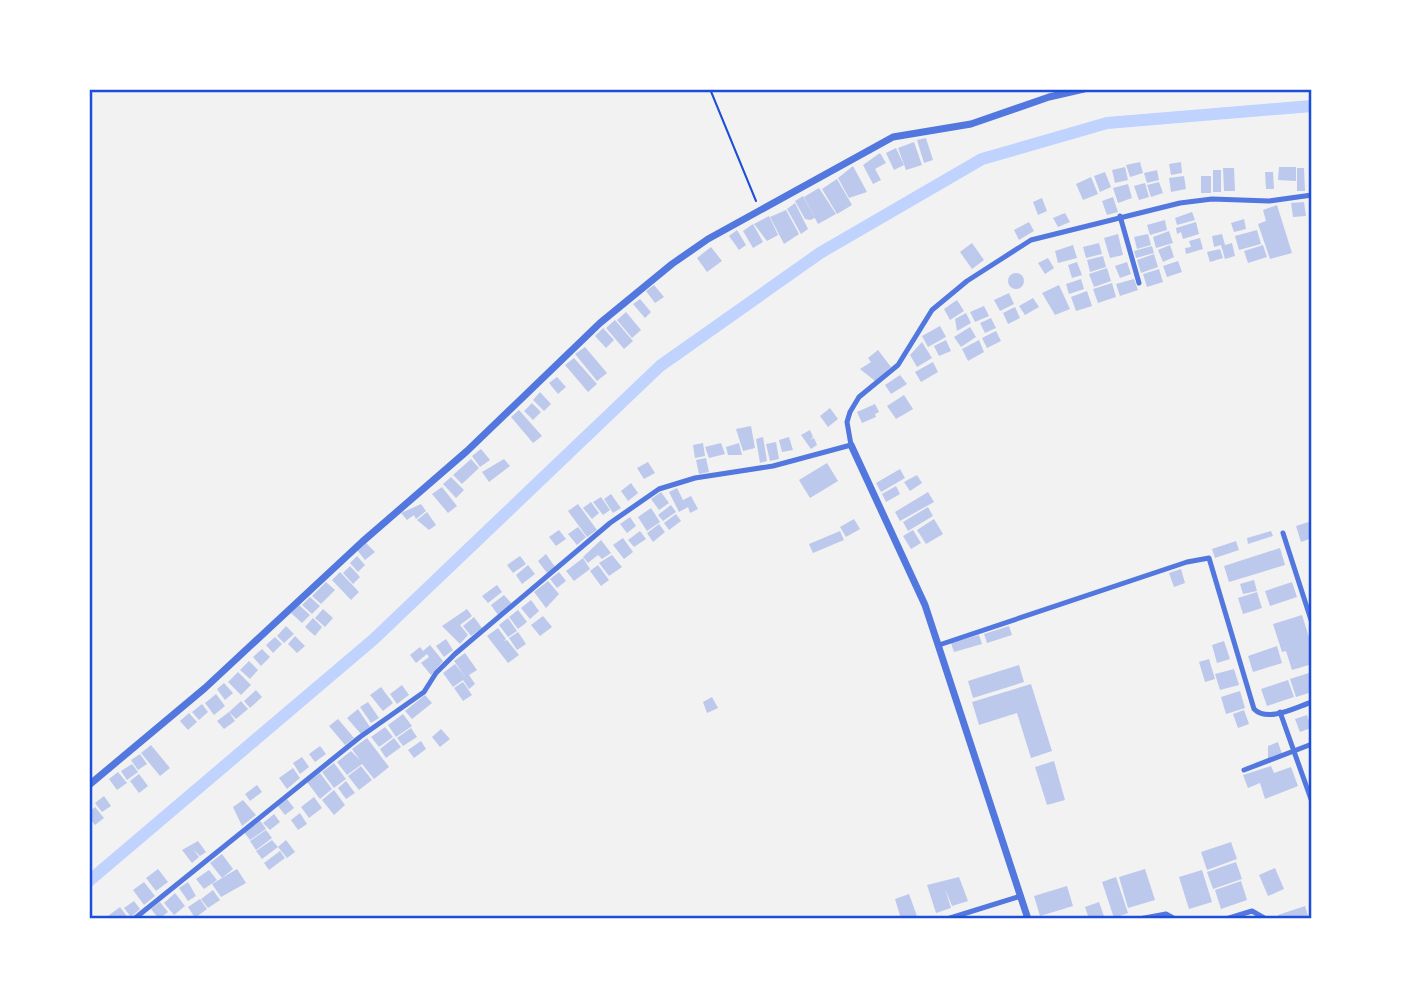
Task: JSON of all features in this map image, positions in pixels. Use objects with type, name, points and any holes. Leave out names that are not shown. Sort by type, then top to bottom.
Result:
[{"type":"street","points":[[89,785],[205,688],[362,542],[467,451],[550,369],[630,297],[708,239],[760,212],[855,155],[892,137],[971,124],[1049,97],[1084,89]]},
{"type":"street","points":[[1028,919],[925,605],[851,445],[848,422],[850,412],[859,397],[898,365],[932,310],[967,281],[1031,240],[1120,216],[1212,199],[1269,201],[1312,195]]},
{"type":"street","points":[[1120,216],[1139,283]]},
{"type":"street","points":[[134,919],[299,784],[424,692],[436,673],[455,654],[610,523],[659,489],[695,478],[773,466],[851,445]]},
{"type":"street","points":[[1283,533],[1312,622]]},
{"type":"street","points":[[939,645],[1187,562],[1209,558],[1252,706],[1259,714],[1280,712],[1312,702]]},
{"type":"street","points":[[1280,712],[1312,802]]},
{"type":"street","points":[[1244,770],[1312,744]]},
{"type":"street","points":[[947,919],[1021,896]]},
{"type":"street","points":[[1227,919],[1252,911],[1266,919]]},
{"type":"street","points":[[1139,919],[1166,914],[1175,919]]},
{"type":"path","points":[[710,89],[760,212]]},
{"type":"building","points":[[926,138],[933,160],[924,163],[917,140]]},
{"type":"building","points":[[914,142],[922,165],[906,170],[898,148]]},
{"type":"building","points":[[896,148],[904,165],[894,170],[886,153]]},
{"type":"building","points":[[880,153],[886,163],[875,169],[881,180],[873,184],[863,165]]},
{"type":"building","points":[[1140,162],[1143,173],[1130,177],[1126,165]]},
{"type":"building","points":[[1181,162],[1182,173],[1171,175],[1169,164]]},
{"type":"building","points":[[853,166],[867,192],[849,198],[838,178]]},
{"type":"building","points":[[1125,167],[1128,180],[1115,183],[1112,170]]},
{"type":"building","points":[[1279,167],[1296,167],[1296,181],[1278,180]]},
{"type":"building","points":[[1223,168],[1234,168],[1235,191],[1224,191]]},
{"type":"building","points":[[1297,168],[1304,168],[1305,191],[1297,191]]},
{"type":"building","points":[[1157,170],[1159,180],[1147,183],[1144,173]]},
{"type":"building","points":[[1213,170],[1221,170],[1221,192],[1213,192]]},
{"type":"building","points":[[1105,172],[1111,187],[1100,192],[1094,176]]},
{"type":"building","points":[[1265,172],[1273,172],[1274,189],[1266,189]]},
{"type":"building","points":[[1184,176],[1186,189],[1171,192],[1169,178]]},
{"type":"building","points":[[1201,176],[1211,176],[1211,193],[1201,193]]},
{"type":"building","points":[[1091,177],[1098,194],[1083,200],[1076,184]]},
{"type":"building","points":[[837,179],[852,205],[837,214],[822,189]]},
{"type":"building","points":[[1159,182],[1163,193],[1151,197],[1147,185]]},
{"type":"building","points":[[1145,183],[1149,197],[1139,200],[1134,186]]},
{"type":"building","points":[[1128,184],[1132,198],[1118,203],[1113,188]]},
{"type":"building","points":[[819,188],[836,214],[818,224],[804,197]]},
{"type":"building","points":[[803,196],[815,218],[805,219],[795,201]]},
{"type":"building","points":[[1113,197],[1118,212],[1107,215],[1102,201]]},
{"type":"building","points":[[1042,198],[1047,211],[1038,215],[1033,202]]},
{"type":"building","points":[[1304,202],[1306,216],[1293,217],[1291,203]]},
{"type":"building","points":[[795,203],[808,229],[801,234],[787,209]]},
{"type":"building","points":[[1277,205],[1292,253],[1270,259],[1258,224],[1266,221],[1263,210]]},
{"type":"building","points":[[786,210],[799,234],[784,244],[770,217]]},
{"type":"building","points":[[1192,212],[1195,220],[1177,225],[1175,218]]},
{"type":"building","points":[[1065,213],[1070,222],[1058,227],[1053,218]]},
{"type":"building","points":[[769,216],[778,235],[767,241],[754,224]]},
{"type":"building","points":[[1244,219],[1246,229],[1234,232],[1231,223]]},
{"type":"building","points":[[1165,220],[1167,230],[1150,235],[1147,225]]},
{"type":"building","points":[[1029,222],[1034,231],[1019,240],[1014,230]]},
{"type":"building","points":[[1196,222],[1199,234],[1183,239],[1181,232],[1177,234],[1176,228]]},
{"type":"building","points":[[753,224],[763,242],[753,248],[743,231]]},
{"type":"building","points":[[737,230],[746,245],[739,250],[729,236]]},
{"type":"building","points":[[1257,230],[1261,244],[1239,250],[1235,236]]},
{"type":"building","points":[[1169,231],[1173,243],[1156,248],[1153,237]]},
{"type":"building","points":[[1118,234],[1123,255],[1110,258],[1104,238]]},
{"type":"building","points":[[1148,234],[1151,245],[1137,249],[1134,237]]},
{"type":"building","points":[[1222,234],[1225,245],[1232,243],[1235,256],[1225,259],[1221,245],[1214,247],[1212,236]]},
{"type":"building","points":[[1200,238],[1203,249],[1186,254],[1185,248],[1191,247],[1189,241]]},
{"type":"building","points":[[972,243],[984,260],[972,269],[960,252]]},
{"type":"building","points":[[1099,243],[1102,254],[1086,258],[1083,247]]},
{"type":"building","points":[[1073,245],[1077,258],[1058,263],[1055,251]]},
{"type":"building","points":[[1170,245],[1174,257],[1163,262],[1158,250]]},
{"type":"building","points":[[1263,245],[1267,257],[1248,263],[1244,251]]},
{"type":"building","points":[[1152,246],[1154,253],[1136,258],[1134,251]]},
{"type":"building","points":[[711,247],[722,261],[707,272],[697,258]]},
{"type":"building","points":[[1220,249],[1223,258],[1210,262],[1207,252]]},
{"type":"building","points":[[1154,254],[1158,267],[1141,273],[1137,260]]},
{"type":"building","points":[[1103,256],[1106,267],[1090,272],[1087,260]]},
{"type":"building","points":[[1048,258],[1054,268],[1045,274],[1038,263]]},
{"type":"building","points":[[1178,261],[1182,272],[1167,277],[1163,266]]},
{"type":"building","points":[[1077,262],[1082,275],[1072,278],[1068,265]]},
{"type":"building","points":[[1127,262],[1131,274],[1120,278],[1115,266]]},
{"type":"building","points":[[1107,268],[1111,281],[1094,287],[1089,274]]},
{"type":"building","points":[[1159,269],[1163,282],[1147,287],[1143,274]]},
{"type":"building","points":[[1016,273],[1022,275],[1022,287],[1016,289],[1010,287],[1008,281],[1010,275]]},
{"type":"building","points":[[1081,279],[1084,289],[1069,294],[1066,284]]},
{"type":"building","points":[[1134,279],[1138,290],[1120,296],[1116,284]]},
{"type":"building","points":[[1112,283],[1116,297],[1098,303],[1093,289]]},
{"type":"building","points":[[654,285],[664,297],[655,303],[646,291]]},
{"type":"building","points":[[1059,285],[1070,309],[1055,315],[1042,293]]},
{"type":"building","points":[[1087,291],[1092,306],[1076,311],[1071,297]]},
{"type":"building","points":[[1009,293],[1014,304],[1000,311],[994,300]]},
{"type":"building","points":[[1033,298],[1039,307],[1025,315],[1019,306]]},
{"type":"building","points":[[640,299],[651,312],[645,318],[633,304]]},
{"type":"building","points":[[957,300],[964,311],[950,320],[944,309]]},
{"type":"building","points":[[984,306],[989,316],[975,322],[970,312]]},
{"type":"building","points":[[1015,307],[1020,318],[1008,324],[1003,313]]},
{"type":"building","points":[[626,312],[641,330],[632,338],[617,320]]},
{"type":"building","points":[[966,313],[971,323],[957,331],[955,319]]},
{"type":"building","points":[[991,318],[996,328],[985,333],[980,323]]},
{"type":"building","points":[[615,320],[633,341],[624,349],[606,328]]},
{"type":"building","points":[[940,326],[946,337],[928,347],[922,336]]},
{"type":"building","points":[[970,327],[976,337],[961,347],[954,337]]},
{"type":"building","points":[[603,328],[614,340],[606,348],[595,336]]},
{"type":"building","points":[[996,331],[1001,341],[987,348],[982,338]]},
{"type":"building","points":[[946,340],[951,351],[939,356],[934,346]]},
{"type":"building","points":[[979,340],[984,352],[968,361],[962,349]]},
{"type":"building","points":[[922,342],[932,358],[917,367],[910,355]]},
{"type":"building","points":[[585,347],[607,373],[597,381],[575,354]]},
{"type":"building","points":[[878,350],[891,367],[875,381],[860,369],[871,362],[868,358]]},
{"type":"building","points":[[574,358],[597,384],[588,392],[565,365]]},
{"type":"building","points":[[933,362],[938,372],[921,382],[915,372]]},
{"type":"building","points":[[900,375],[907,384],[891,394],[885,385]]},
{"type":"building","points":[[557,377],[566,387],[558,394],[549,383]]},
{"type":"building","points":[[540,392],[551,404],[544,411],[533,400]]},
{"type":"building","points":[[904,395],[913,409],[896,419],[887,406]]},
{"type":"building","points":[[532,403],[541,412],[533,420],[524,411]]},
{"type":"building","points":[[875,404],[879,412],[875,414],[876,417],[862,423],[857,412]]},
{"type":"building","points":[[830,408],[838,419],[828,427],[820,416]]},
{"type":"building","points":[[519,410],[542,436],[533,443],[511,417]]},
{"type":"building","points":[[751,426],[755,448],[743,451],[736,429]]},
{"type":"building","points":[[810,430],[813,437],[810,440],[814,438],[817,445],[811,449],[801,435]]},
{"type":"building","points":[[763,437],[767,461],[760,463],[756,439]]},
{"type":"building","points":[[789,437],[793,450],[782,452],[779,440]]},
{"type":"building","points":[[776,442],[779,459],[770,461],[766,444]]},
{"type":"building","points":[[703,443],[705,456],[695,458],[693,445]]},
{"type":"building","points":[[721,443],[725,454],[709,458],[705,447]]},
{"type":"building","points":[[739,443],[742,455],[728,455],[726,447]]},
{"type":"building","points":[[481,449],[490,460],[480,467],[472,456]]},
{"type":"building","points":[[706,458],[709,472],[699,474],[696,460]]},
{"type":"building","points":[[471,459],[479,468],[462,484],[453,475]]},
{"type":"building","points":[[504,459],[510,466],[489,482],[482,472]]},
{"type":"building","points":[[648,462],[655,473],[644,479],[637,468]]},
{"type":"building","points":[[827,463],[838,481],[810,498],[799,480]]},
{"type":"building","points":[[900,469],[905,478],[881,492],[876,483]]},
{"type":"building","points":[[917,475],[922,483],[910,491],[904,482]]},
{"type":"building","points":[[451,477],[464,490],[456,498],[443,484]]},
{"type":"building","points":[[631,483],[638,493],[628,501],[621,491]]},
{"type":"building","points":[[896,486],[900,494],[886,502],[882,494]]},
{"type":"building","points":[[442,487],[457,506],[448,513],[432,494]]},
{"type":"building","points":[[677,488],[683,500],[691,496],[698,509],[690,513],[688,507],[679,512],[669,492]]},
{"type":"building","points":[[661,492],[669,503],[659,510],[651,499]]},
{"type":"building","points":[[928,492],[934,502],[900,521],[895,512]]},
{"type":"building","points":[[611,494],[621,508],[613,513],[604,499]]},
{"type":"building","points":[[601,497],[610,510],[603,515],[593,502]]},
{"type":"building","points":[[591,502],[599,513],[592,519],[583,508]]},
{"type":"building","points":[[421,504],[426,511],[416,519],[414,515],[407,520],[401,513]]},
{"type":"building","points":[[578,504],[597,530],[587,537],[568,511]]},
{"type":"building","points":[[671,505],[676,512],[663,521],[658,515]]},
{"type":"building","points":[[928,507],[933,516],[908,531],[903,522]]},
{"type":"building","points":[[651,508],[660,522],[647,531],[638,517]]},
{"type":"building","points":[[427,512],[436,525],[429,530],[417,520]]},
{"type":"building","points":[[676,514],[681,521],[669,530],[664,523]]},
{"type":"building","points":[[630,517],[636,526],[627,533],[620,524]]},
{"type":"building","points":[[854,519],[860,529],[846,537],[840,527]]},
{"type":"building","points":[[934,519],[943,534],[926,544],[917,530]]},
{"type":"building","points":[[1312,521],[1312,538],[1301,542],[1296,526]]},
{"type":"building","points":[[659,524],[665,532],[653,542],[647,533]]},
{"type":"building","points":[[578,527],[586,537],[577,545],[568,534]]},
{"type":"building","points":[[559,530],[566,539],[556,546],[549,537]]},
{"type":"building","points":[[913,530],[921,543],[911,549],[903,536]]},
{"type":"building","points":[[640,531],[646,539],[634,547],[628,540]]},
{"type":"building","points":[[840,531],[844,540],[813,553],[809,544]]},
{"type":"building","points":[[1271,531],[1273,536],[1248,544],[1247,538]]},
{"type":"building","points":[[623,538],[633,552],[624,559],[613,545]]},
{"type":"building","points":[[601,540],[611,553],[602,559],[598,555],[588,563],[583,557]]},
{"type":"building","points":[[1236,541],[1239,550],[1215,558],[1212,549]]},
{"type":"building","points":[[366,543],[375,552],[365,560],[357,550]]},
{"type":"building","points":[[1280,548],[1285,565],[1229,582],[1224,566]]},
{"type":"building","points":[[546,554],[555,567],[547,573],[538,561]]},
{"type":"building","points":[[612,555],[622,567],[609,576],[599,563]]},
{"type":"building","points":[[357,556],[365,565],[358,572],[350,563]]},
{"type":"building","points":[[520,556],[526,564],[513,573],[507,565]]},
{"type":"building","points":[[583,558],[590,569],[574,581],[566,571]]},
{"type":"building","points":[[528,565],[535,574],[522,584],[516,575]]},
{"type":"building","points":[[598,565],[609,580],[601,586],[590,571]]},
{"type":"building","points":[[350,566],[360,577],[353,584],[343,573]]},
{"type":"building","points":[[1181,569],[1185,583],[1174,587],[1169,573]]},
{"type":"building","points":[[340,572],[359,592],[351,600],[332,580]]},
{"type":"building","points":[[559,572],[566,581],[557,588],[550,579]]},
{"type":"building","points":[[1254,580],[1257,591],[1243,594],[1240,584]]},
{"type":"building","points":[[548,581],[559,594],[546,608],[534,592]]},
{"type":"building","points":[[326,582],[335,590],[321,604],[312,596]]},
{"type":"building","points":[[1292,582],[1297,597],[1270,606],[1265,591]]},
{"type":"building","points":[[497,585],[502,592],[488,603],[482,596]]},
{"type":"building","points":[[1257,592],[1262,608],[1243,614],[1238,598]]},
{"type":"building","points":[[504,595],[512,604],[498,615],[491,605]]},
{"type":"building","points":[[310,597],[320,606],[312,614],[302,605]]},
{"type":"building","points":[[531,600],[539,611],[530,619],[521,608]]},
{"type":"building","points":[[299,605],[310,615],[302,623],[291,613]]},
{"type":"building","points":[[323,609],[333,618],[325,627],[315,618]]},
{"type":"building","points":[[467,609],[472,616],[460,625],[468,635],[460,644],[442,626]]},
{"type":"building","points":[[518,610],[527,622],[518,629],[509,617]]},
{"type":"building","points":[[1302,615],[1312,647],[1312,664],[1292,670],[1286,651],[1282,652],[1273,624]]},
{"type":"building","points":[[543,616],[552,627],[540,636],[531,625]]},
{"type":"building","points":[[474,617],[482,628],[471,636],[463,626]]},
{"type":"building","points":[[313,618],[322,627],[315,636],[305,627]]},
{"type":"building","points":[[508,618],[517,631],[508,637],[499,625]]},
{"type":"building","points":[[286,626],[294,634],[284,643],[277,636]]},
{"type":"building","points":[[1009,626],[1012,635],[987,643],[984,634]]},
{"type":"building","points":[[498,628],[506,639],[504,641],[507,640],[519,655],[508,663],[487,636]]},
{"type":"building","points":[[518,632],[526,644],[517,650],[509,638]]},
{"type":"building","points":[[979,635],[982,644],[954,652],[951,643]]},
{"type":"building","points":[[295,636],[305,646],[297,653],[288,644]]},
{"type":"building","points":[[275,637],[282,644],[273,653],[266,645]]},
{"type":"building","points":[[446,639],[453,650],[444,657],[436,646]]},
{"type":"building","points":[[1224,641],[1230,659],[1217,663],[1212,645]]},
{"type":"building","points":[[430,645],[443,661],[431,675],[421,663],[429,657],[427,654],[416,663],[410,655],[420,647],[423,651]]},
{"type":"building","points":[[1277,646],[1282,663],[1253,672],[1248,656]]},
{"type":"building","points":[[262,649],[270,657],[261,666],[253,657]]},
{"type":"building","points":[[465,653],[477,670],[469,675],[475,684],[469,689],[463,680],[453,687],[443,673],[455,664],[466,678],[454,661]]},
{"type":"building","points":[[1209,659],[1215,679],[1205,682],[1199,662]]},
{"type":"building","points":[[249,661],[258,670],[250,679],[240,670]]},
{"type":"building","points":[[1019,665],[1024,682],[973,698],[968,681]]},
{"type":"building","points":[[1234,669],[1239,685],[1220,690],[1215,674]]},
{"type":"building","points":[[238,672],[251,685],[241,695],[228,682]]},
{"type":"building","points":[[1312,672],[1312,692],[1296,697],[1290,679]]},
{"type":"building","points":[[1288,680],[1294,697],[1267,706],[1261,689]]},
{"type":"building","points":[[463,682],[472,695],[463,701],[454,688]]},
{"type":"building","points":[[224,683],[233,693],[225,700],[217,689]]},
{"type":"building","points":[[1031,684],[1052,751],[1031,758],[1017,713],[979,725],[972,702]]},
{"type":"building","points":[[402,685],[409,695],[397,704],[390,694]]},
{"type":"building","points":[[381,687],[393,703],[383,711],[370,695]]},
{"type":"building","points":[[256,690],[262,697],[250,708],[244,701]]},
{"type":"building","points":[[1240,691],[1245,708],[1226,714],[1221,697]]},
{"type":"building","points":[[216,694],[225,706],[214,715],[205,703]]},
{"type":"building","points":[[425,695],[432,703],[412,719],[405,711]]},
{"type":"building","points":[[712,697],[718,708],[707,713],[703,702]]},
{"type":"building","points":[[241,701],[248,709],[236,719],[229,712]]},
{"type":"building","points":[[368,702],[379,718],[371,723],[360,707]]},
{"type":"building","points":[[202,704],[208,712],[199,720],[192,712]]},
{"type":"building","points":[[358,709],[370,727],[361,734],[347,718]]},
{"type":"building","points":[[1244,710],[1249,724],[1238,728],[1233,714]]},
{"type":"building","points":[[229,712],[235,721],[224,729],[217,721]]},
{"type":"building","points":[[189,713],[197,722],[188,730],[180,721]]},
{"type":"building","points":[[403,714],[412,726],[396,737],[388,725]]},
{"type":"building","points":[[1307,715],[1311,728],[1300,732],[1295,719]]},
{"type":"building","points":[[338,719],[354,738],[345,745],[329,726]]},
{"type":"building","points":[[385,727],[393,737],[379,747],[371,737]]},
{"type":"building","points":[[411,728],[417,737],[403,746],[397,738]]},
{"type":"building","points":[[441,729],[450,739],[440,747],[432,737]]},
{"type":"building","points":[[367,738],[389,767],[374,779],[362,764],[347,775],[337,762],[351,751],[360,760],[352,749]]},
{"type":"building","points":[[394,738],[401,747],[386,758],[380,749]]},
{"type":"building","points":[[421,741],[426,749],[414,758],[408,750]]},
{"type":"building","points":[[1278,742],[1282,754],[1268,759],[1268,746]]},
{"type":"building","points":[[151,745],[170,768],[160,776],[141,753]]},
{"type":"building","points":[[320,746],[326,754],[315,762],[309,754]]},
{"type":"building","points":[[140,754],[147,764],[138,770],[131,760]]},
{"type":"building","points":[[302,757],[309,767],[300,774],[293,763]]},
{"type":"building","points":[[1054,761],[1065,800],[1047,805],[1035,767]]},
{"type":"building","points":[[334,763],[346,779],[334,788],[322,772]]},
{"type":"building","points":[[132,764],[138,772],[127,780],[121,771]]},
{"type":"building","points":[[361,766],[372,780],[359,790],[348,776]]},
{"type":"building","points":[[1271,766],[1274,773],[1291,767],[1298,786],[1265,799],[1260,783],[1248,788],[1243,775]]},
{"type":"building","points":[[293,768],[300,778],[287,789],[279,778]]},
{"type":"building","points":[[118,772],[127,783],[117,790],[109,779]]},
{"type":"building","points":[[320,773],[332,789],[320,799],[307,782]]},
{"type":"building","points":[[139,774],[148,786],[139,793],[130,781]]},
{"type":"building","points":[[346,781],[355,793],[346,799],[338,788]]},
{"type":"building","points":[[257,785],[262,792],[250,801],[245,794]]},
{"type":"building","points":[[334,790],[345,805],[334,815],[322,800]]},
{"type":"building","points":[[104,796],[111,806],[102,812],[95,803]]},
{"type":"building","points":[[314,797],[322,808],[309,818],[301,807]]},
{"type":"building","points":[[287,799],[294,808],[285,815],[278,806]]},
{"type":"building","points":[[243,800],[256,815],[242,826],[233,807]]},
{"type":"building","points":[[95,807],[104,818],[95,825],[89,818],[89,812]]},
{"type":"building","points":[[300,813],[307,824],[298,830],[291,820]]},
{"type":"building","points":[[274,814],[280,822],[270,830],[263,823]]},
{"type":"building","points":[[259,819],[266,829],[250,840],[243,831]]},
{"type":"building","points":[[266,830],[272,838],[256,850],[250,841]]},
{"type":"building","points":[[272,840],[278,847],[262,859],[256,851]]},
{"type":"building","points":[[286,840],[295,852],[287,858],[278,847]]},
{"type":"building","points":[[198,841],[206,852],[200,856],[193,849],[199,857],[192,863],[182,850]]},
{"type":"building","points":[[1231,842],[1237,859],[1207,870],[1201,852]]},
{"type":"building","points":[[280,851],[285,858],[269,870],[264,863]]},
{"type":"building","points":[[222,854],[233,869],[222,878],[210,863]]},
{"type":"building","points":[[1236,862],[1242,879],[1213,889],[1207,872]]},
{"type":"building","points":[[1275,868],[1284,889],[1268,896],[1259,875]]},
{"type":"building","points":[[158,869],[168,882],[156,891],[146,878]]},
{"type":"building","points":[[237,869],[246,883],[221,897],[212,884]]},
{"type":"building","points":[[1145,869],[1155,900],[1128,908],[1119,877]]},
{"type":"building","points":[[209,870],[217,880],[204,889],[196,879]]},
{"type":"building","points":[[1202,870],[1212,902],[1189,909],[1179,877]]},
{"type":"building","points":[[959,877],[968,901],[952,906],[945,889],[951,908],[936,913],[927,885]]},
{"type":"building","points":[[1116,877],[1128,913],[1114,918],[1102,882]]},
{"type":"building","points":[[1241,881],[1247,900],[1221,909],[1215,890]]},
{"type":"building","points":[[144,882],[155,896],[144,905],[133,890]]},
{"type":"building","points":[[188,882],[196,896],[188,901],[179,888]]},
{"type":"building","points":[[1067,886],[1073,906],[1040,916],[1034,896]]},
{"type":"building","points":[[213,890],[220,900],[208,908],[201,899]]},
{"type":"building","points":[[175,893],[185,906],[174,915],[164,903]]},
{"type":"building","points":[[909,894],[917,916],[901,919],[895,899]]},
{"type":"building","points":[[200,899],[207,909],[195,918],[188,907]]},
{"type":"building","points":[[134,901],[140,909],[131,917],[124,908]]},
{"type":"building","points":[[160,902],[168,912],[159,919],[151,909]]},
{"type":"building","points":[[1099,902],[1105,919],[1089,919],[1085,907]]},
{"type":"building","points":[[1305,906],[1309,919],[1279,919],[1278,915]]},
{"type":"building","points":[[120,907],[129,919],[104,919]]},
{"type":"waterway","points":[[89,881],[374,639],[660,366],[820,253],[982,159],[1107,123],[1312,106]]}]
